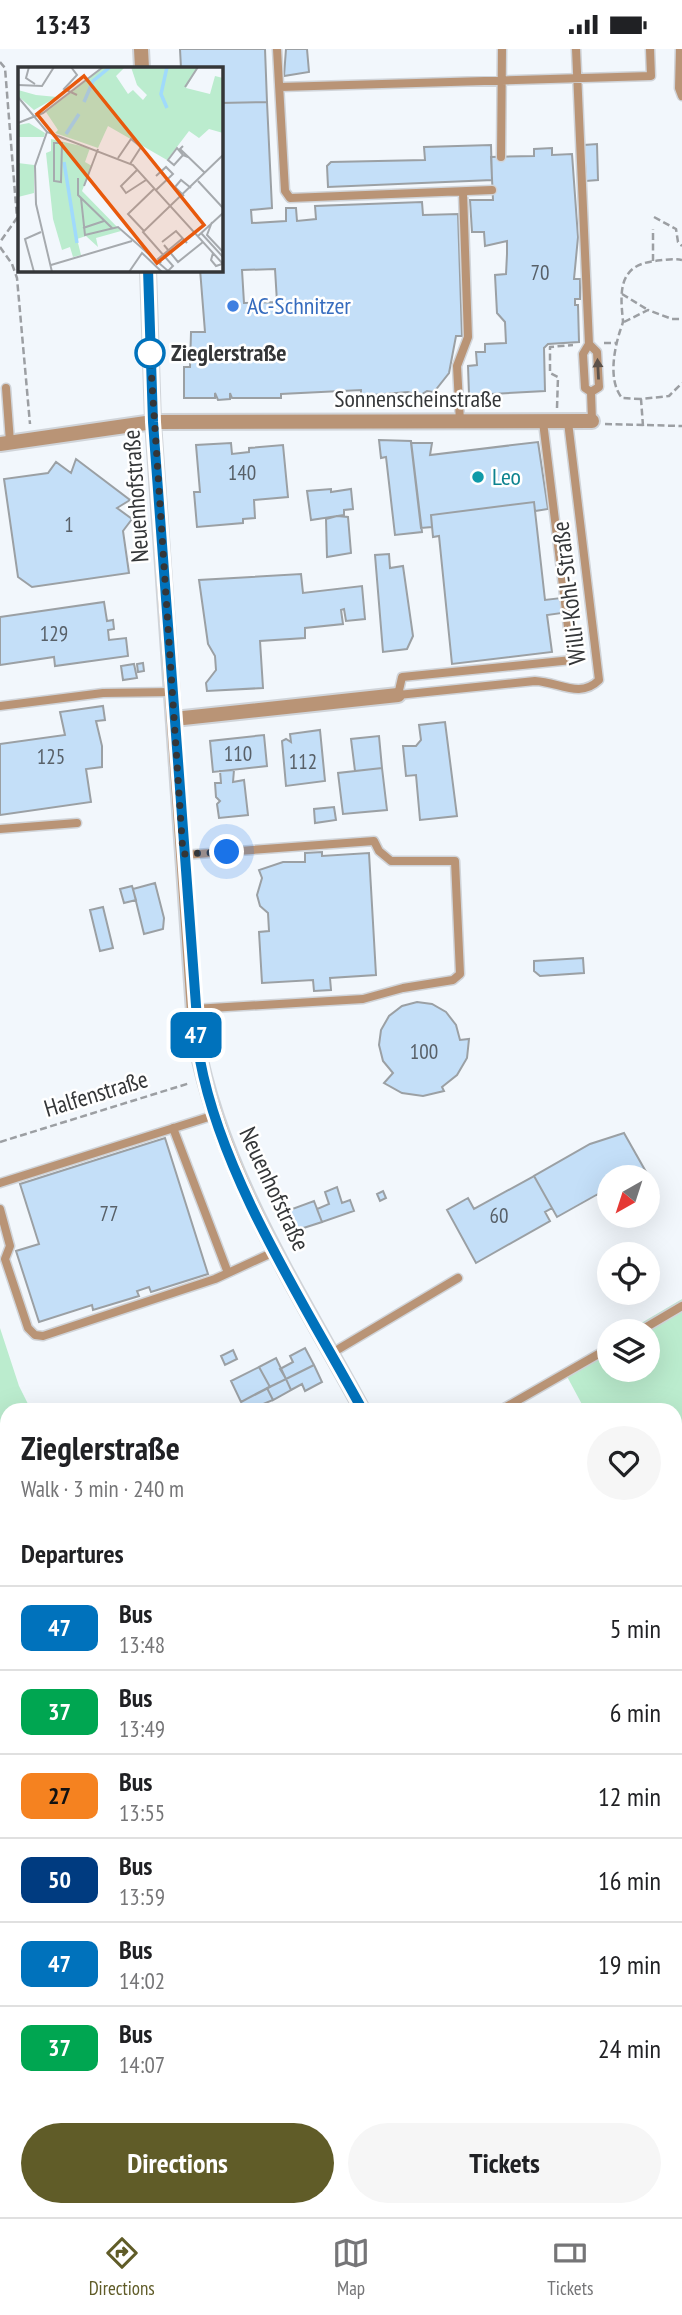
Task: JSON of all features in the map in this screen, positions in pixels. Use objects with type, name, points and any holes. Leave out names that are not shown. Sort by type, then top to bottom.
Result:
[{"type":"street","points":[[141,49],[142,67]]},
{"type":"street","name":"Neuenhofstraße","points":[[148,271],[153,422],[194,1009],[203,1079],[239,1179],[359,1403]]},
{"type":"street","name":"Sonnenscheinstraße","points":[[153,422],[592,421]]},
{"type":"street","points":[[5,443],[153,422]]},
{"type":"street","points":[[174,719],[398,695]]},
{"type":"lane","points":[[277,49],[285,191],[290,198],[492,190]]},
{"type":"lane","points":[[501,157],[502,49]]},
{"type":"lane","points":[[576,49],[589,344],[583,354],[585,388],[591,393],[592,421]]},
{"type":"lane","points":[[280,87],[650,76],[650,49]]},
{"type":"lane","points":[[680,49],[679,88],[682,96]]},
{"type":"lane","points":[[460,422],[457,366],[468,337],[463,192]]},
{"type":"lane","points":[[589,344],[597,352],[599,387],[591,393]]},
{"type":"lane","points":[[5,443],[6,388]]},
{"type":"lane","points":[[398,695],[402,677],[572,660],[556,422]]},
{"type":"lane","name":"Willi-Kohl-Straße","points":[[398,695],[535,681],[554,681],[577,691],[590,688],[599,680],[556,422]]},
{"type":"lane","points":[[0,706],[103,693],[172,692]]},
{"type":"lane","points":[[0,829],[77,823]]},
{"type":"lane","points":[[183,855],[374,841],[379,851],[391,860],[454,861],[460,974],[453,980],[403,988],[363,999],[194,1009]]},
{"type":"lane","points":[[0,1183],[215,1115]]},
{"type":"lane","points":[[173,1128],[228,1273]]},
{"type":"lane","points":[[0,1209],[10,1246],[5,1259],[28,1328],[35,1335],[43,1336],[228,1273],[276,1251]]},
{"type":"lane","points":[[332,1353],[458,1278]]},
{"type":"lane","points":[[660,1319],[682,1306]]},
{"type":"lane","points":[[513,1403],[597,1355]]},
{"type":"path","points":[[0,62],[5,68],[17,218],[0,242]]},
{"type":"path","points":[[654,217],[676,229],[678,242],[682,246]]},
{"type":"path","points":[[653,229],[653,261]]},
{"type":"path","points":[[0,247],[12,264],[17,278],[31,439]]},
{"type":"path","points":[[682,255],[680,260],[653,261],[631,268],[622,284],[620,313],[624,322],[614,358],[619,395],[627,399],[669,395],[682,383]]},
{"type":"path","points":[[622,294],[648,310],[672,319],[682,319]]},
{"type":"path","points":[[624,322],[648,310]]},
{"type":"path","points":[[556,422],[558,377],[550,373],[550,348],[617,343]]},
{"type":"path","points":[[641,399],[643,426]]},
{"type":"path","points":[[592,421],[643,426],[682,425]]},
{"type":"path","name":"Halfenstraße","points":[[0,1142],[203,1079]]},
{"type":"green space","points":[[682,1299],[682,1403],[581,1403],[563,1369],[597,1349],[597,1382],[660,1382],[660,1319],[648,1319]]},
{"type":"green space","points":[[0,1328],[19,1386],[28,1403],[0,1403]]},
{"type":"building","points":[[180,49],[265,49],[267,102],[222,103],[222,67],[181,67]]},
{"type":"building","points":[[286,49],[307,49],[309,72],[284,76]]},
{"type":"building","points":[[267,102],[272,208],[251,210],[252,223],[286,221],[286,208],[296,208],[297,221],[316,219],[315,206],[422,202],[423,215],[458,214],[462,336],[456,336],[449,373],[434,392],[427,391],[419,396],[408,392],[361,396],[361,390],[281,394],[281,398],[232,398],[230,393],[230,399],[218,400],[215,393],[215,398],[184,398],[184,367],[190,367],[191,332],[205,332],[200,271],[222,271],[222,103]],"holes":[[[275,269],[277,302],[244,303],[242,270]]]},
{"type":"building","points":[[597,144],[598,180],[586,181],[584,145]]},
{"type":"building","points":[[491,145],[492,180],[328,187],[327,166],[331,162],[425,160],[424,147]]},
{"type":"building","points":[[552,148],[552,155],[572,154],[578,237],[574,279],[580,279],[580,299],[575,299],[575,305],[578,305],[579,342],[548,344],[544,348],[545,391],[492,394],[489,397],[485,394],[469,394],[468,366],[477,365],[476,352],[485,352],[485,344],[506,343],[505,322],[497,313],[495,275],[506,274],[507,254],[507,241],[485,246],[484,232],[472,232],[470,200],[493,200],[491,157],[534,156],[534,149]]},
{"type":"building","points":[[379,440],[411,441],[422,532],[395,535],[386,457],[381,458]]},
{"type":"building","name":"Leo","points":[[538,442],[548,509],[535,511],[534,502],[431,515],[432,527],[421,528],[411,443],[432,443],[430,455]]},
{"type":"building","points":[[231,443],[232,454],[249,452],[249,448],[283,445],[288,497],[254,500],[255,518],[243,519],[243,523],[197,527],[194,492],[200,492],[196,445]]},
{"type":"building","points":[[76,459],[130,500],[117,508],[132,519],[123,531],[129,573],[32,587],[18,577],[4,479],[48,473],[56,462],[71,473]]},
{"type":"building","points":[[331,489],[331,492],[351,489],[353,509],[344,510],[344,515],[311,520],[307,491]]},
{"type":"building","points":[[534,502],[545,600],[561,598],[562,613],[547,615],[552,652],[452,664],[439,536],[433,537],[431,515]]},
{"type":"building","points":[[348,517],[351,553],[327,557],[326,519]]},
{"type":"building","points":[[389,554],[390,568],[403,566],[413,636],[407,649],[383,652],[375,555]]},
{"type":"building","points":[[301,574],[303,593],[362,586],[365,619],[346,621],[344,609],[341,610],[343,624],[305,628],[305,638],[260,641],[263,688],[207,691],[206,683],[216,670],[215,656],[208,644],[199,580]]},
{"type":"building","points":[[104,602],[107,621],[113,620],[114,629],[108,630],[109,640],[126,638],[128,656],[55,666],[54,657],[0,665],[0,617]]},
{"type":"building","points":[[143,663],[144,671],[138,672],[137,664]]},
{"type":"building","points":[[134,664],[137,678],[123,680],[121,666]]},
{"type":"building","points":[[103,706],[105,720],[96,721],[102,746],[102,767],[86,769],[91,802],[0,815],[0,744],[65,735],[60,712]]},
{"type":"building","points":[[445,722],[457,816],[420,820],[416,775],[406,776],[403,746],[416,746],[421,740],[419,725]]},
{"type":"building","points":[[320,730],[325,781],[286,786],[282,741],[286,739],[291,742],[290,734]]},
{"type":"building","points":[[264,735],[267,766],[213,772],[210,741]]},
{"type":"building","points":[[379,736],[382,768],[355,771],[351,739]]},
{"type":"building","points":[[382,768],[387,810],[343,814],[338,773]]},
{"type":"building","points":[[234,770],[233,782],[244,780],[248,815],[219,818],[217,804],[220,801],[216,797],[215,783],[221,783],[220,771]]},
{"type":"building","points":[[334,807],[336,820],[315,823],[314,809]]},
{"type":"building","points":[[322,852],[322,856],[369,853],[376,975],[330,978],[331,990],[314,991],[313,980],[262,983],[259,932],[269,931],[268,913],[260,906],[257,895],[262,878],[259,870],[283,862],[305,862],[305,853]]},
{"type":"building","points":[[155,883],[164,918],[163,929],[144,934],[133,889]]},
{"type":"building","points":[[132,886],[136,900],[124,903],[120,889]]},
{"type":"building","points":[[103,907],[113,948],[100,951],[90,910]]},
{"type":"building","points":[[583,958],[584,973],[540,976],[534,971],[534,961]]},
{"type":"building","points":[[417,1002],[432,1004],[446,1012],[456,1025],[460,1040],[469,1039],[467,1058],[457,1075],[442,1087],[444,1091],[423,1096],[402,1093],[384,1083],[393,1073],[383,1061],[379,1045],[381,1030],[389,1016],[402,1006]]},
{"type":"building","points":[[624,1133],[642,1165],[597,1165],[597,1195],[557,1217],[534,1176],[590,1144]]},
{"type":"building","points":[[165,1138],[208,1274],[151,1292],[149,1287],[137,1291],[139,1296],[93,1310],[92,1305],[39,1322],[16,1251],[39,1244],[20,1184]]},
{"type":"building","points":[[534,1176],[552,1208],[545,1212],[550,1221],[476,1263],[447,1210],[468,1198],[474,1209]]},
{"type":"building","points":[[337,1187],[342,1203],[350,1200],[354,1211],[322,1222],[317,1209],[329,1204],[325,1192]]},
{"type":"building","points":[[383,1191],[386,1198],[380,1201],[377,1194]]},
{"type":"building","points":[[314,1201],[322,1222],[291,1232],[284,1212]]},
{"type":"building","points":[[305,1348],[314,1365],[286,1379],[280,1369],[293,1362],[290,1356]]},
{"type":"building","points":[[233,1350],[237,1359],[225,1365],[221,1356]]},
{"type":"building","points":[[276,1358],[286,1379],[270,1387],[259,1367]]},
{"type":"building","points":[[314,1365],[322,1382],[305,1391],[302,1384],[291,1390],[286,1379]]},
{"type":"building","points":[[259,1367],[270,1387],[241,1402],[231,1381]]},
{"type":"building","points":[[286,1379],[291,1390],[273,1400],[267,1388]]},
{"type":"building","points":[[267,1388],[273,1400],[266,1403],[241,1402]]},
{"type":"bus line","name":"47","points":[[148,271],[153,422],[196,1041],[203,1079],[239,1179],[359,1403]]},
{"type":"place","name":"AC-Schnitzer","points":[[233,306]]},
{"type":"place","name":"Zieglerstraße","points":[[150,353]]},
{"type":"place","name":"Leo","points":[[478,477]]},
{"type":"route","points":[[150,353],[183,855],[227,852]]}]
